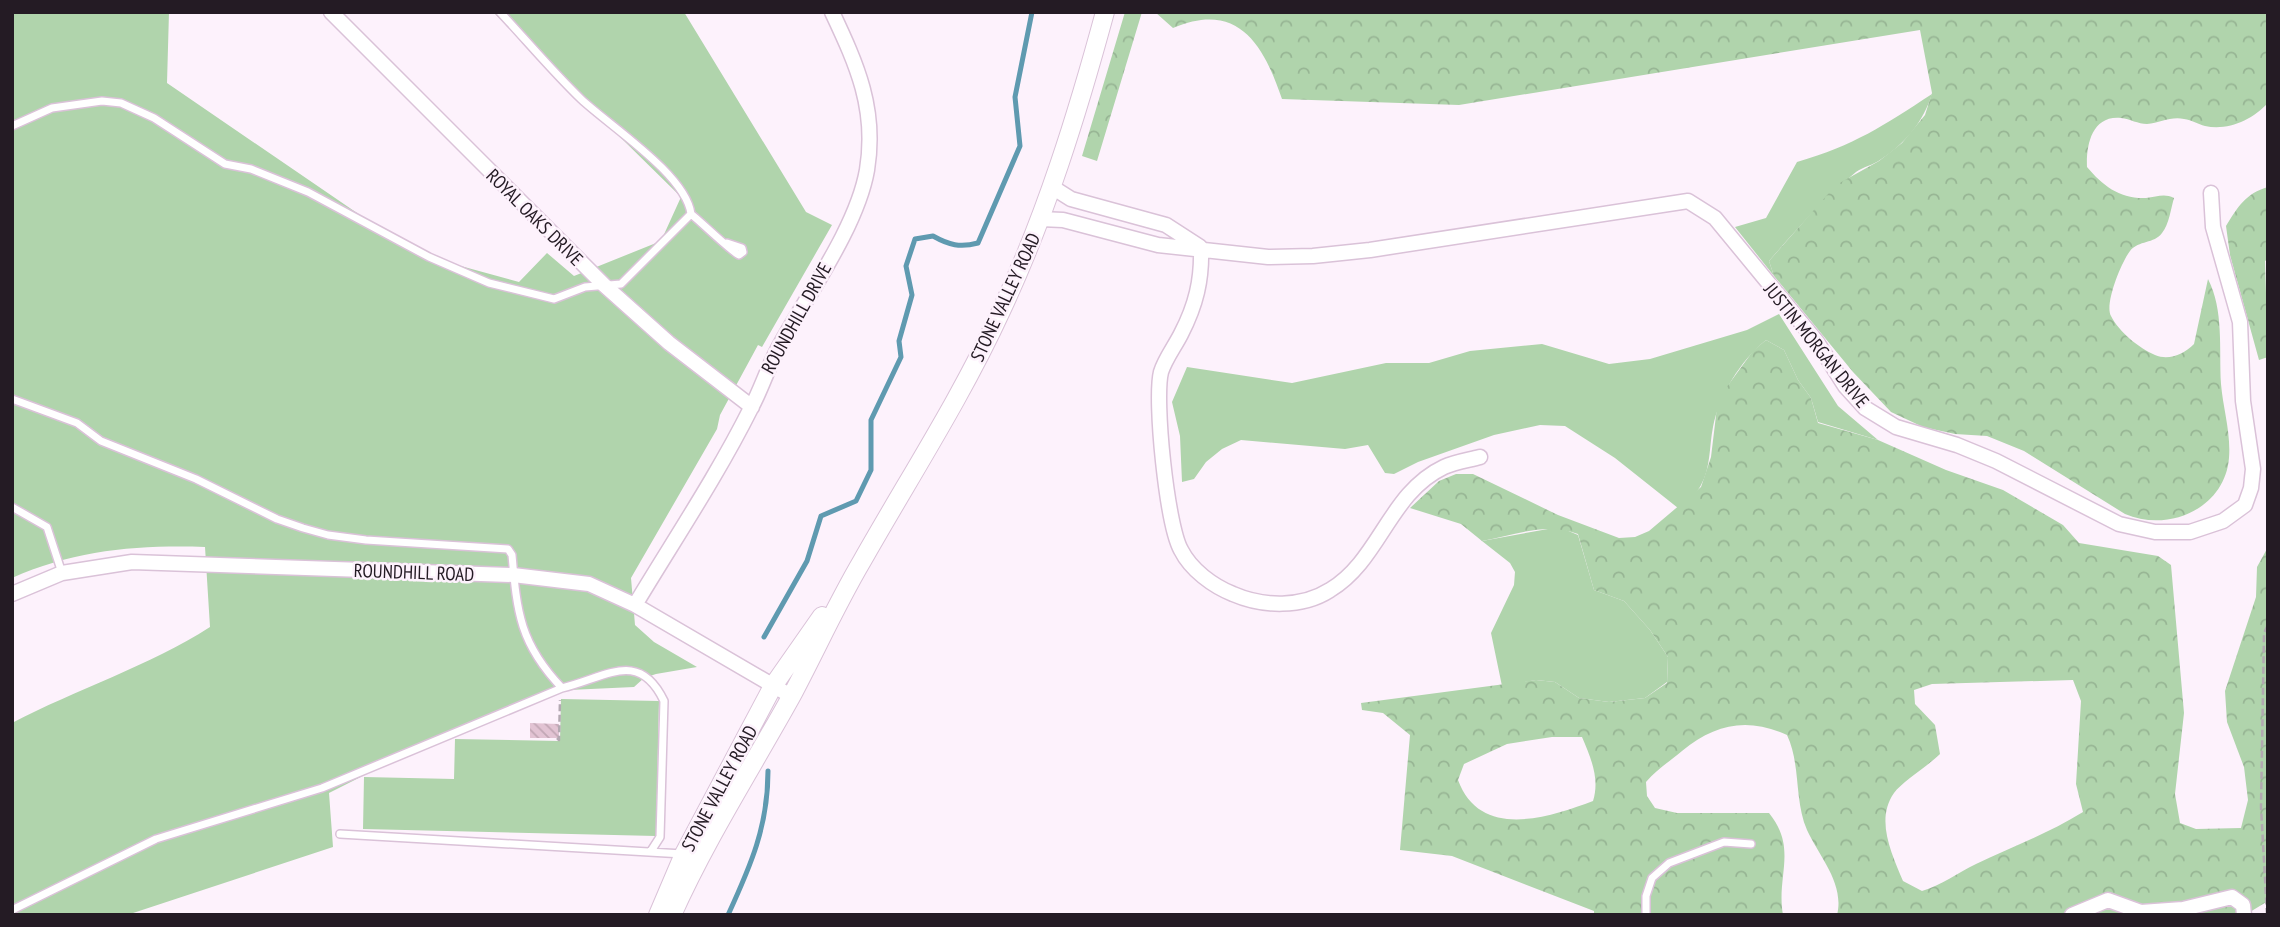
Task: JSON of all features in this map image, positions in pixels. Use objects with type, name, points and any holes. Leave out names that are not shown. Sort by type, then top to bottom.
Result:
[{"type":"street","name":"ROYAL OAKS DRIVE","points":[[331,12],[604,285],[669,343],[752,407]]},
{"type":"street","name":"ROUNDHILL DRIVE","points":[[635,605],[752,407],[766,369],[841,237],[867,171],[870,141],[867,100],[860,71],[832,12]]},
{"type":"street","name":"STONE VALLEY ROAD","points":[[672,915],[695,864],[791,696],[861,562],[940,430],[1001,312],[1041,219],[1077,116],[1105,12]]},
{"type":"street","points":[[1052,187],[1071,200],[1166,225],[1201,248]]},
{"type":"street","name":"JUSTIN MORGAN DRIVE","points":[[1201,248],[1268,257],[1370,250],[1688,201],[1715,218],[1817,342],[1845,386],[1865,408],[1896,427],[1957,445],[1996,461],[2119,524],[2155,532],[2190,532],[2223,521],[2245,505],[2253,469],[2243,401],[2240,322],[2215,237],[2211,192]]},
{"type":"street","points":[[1041,219],[1063,220],[1158,245],[1201,248]]},
{"type":"street","points":[[1201,248],[1202,279],[1195,306],[1162,370],[1158,396],[1169,504],[1180,550],[1197,570],[1220,589],[1244,599],[1279,604],[1308,600],[1330,590],[1354,571],[1400,502],[1420,482],[1446,466],[1480,457]]},
{"type":"street","name":"ROUNDHILL ROAD","points":[[12,594],[62,573],[132,562],[513,575],[589,584],[635,605],[791,696]]},
{"type":"street","name":"STONE VALLEY ROAD","points":[[658,915],[684,854],[773,686],[861,562]]},
{"type":"street","points":[[2072,915],[2108,900],[2141,913],[2183,909],[2232,897],[2243,905],[2244,915]]},
{"type":"lane","points":[[500,12],[580,98],[675,182],[689,201],[691,214],[727,243]]},
{"type":"lane","points":[[12,126],[52,108],[102,101],[121,103],[153,118],[225,164],[251,169],[308,192],[429,257],[489,283],[554,299],[585,287],[621,284],[691,214]]},
{"type":"lane","points":[[12,399],[77,424],[101,441],[196,479],[277,519],[328,535],[508,549],[512,555],[515,603],[523,629],[535,655],[561,689]]},
{"type":"lane","points":[[12,507],[47,527],[62,573]]},
{"type":"lane","points":[[12,910],[156,839],[322,788],[561,689],[628,669],[642,671],[652,678],[664,701],[660,837],[652,851]]},
{"type":"lane","points":[[340,834],[684,854]]},
{"type":"lane","points":[[1646,915],[1646,896],[1652,878],[1669,863],[1724,842],[1751,844]]},
{"type":"path","points":[[2267,915],[2261,807],[2264,633],[2268,625]]},
{"type":"path","points":[[557,738],[559,740],[561,689]]},
{"type":"green space","points":[[12,12],[169,12],[167,83],[417,254],[519,282],[547,253],[574,276],[661,241],[681,197],[493,12],[684,12],[806,212],[832,225],[762,347],[758,345],[720,415],[717,429],[631,578],[635,625],[654,642],[697,667],[656,674],[644,678],[634,687],[569,690],[428,743],[329,793],[333,847],[127,915],[12,915],[12,723],[138,666],[210,627],[205,547],[107,551],[59,561],[12,578]]},
{"type":"green space","points":[[1125,12],[1142,12],[1097,161],[1082,156]]},
{"type":"green space","points":[[1155,12],[2268,12],[2268,103],[2262,109],[2239,123],[2222,127],[2205,126],[2179,118],[2147,124],[2111,118],[2097,126],[2090,141],[2087,158],[2087,167],[2093,174],[2120,194],[2137,198],[2174,198],[2162,233],[2155,239],[2138,245],[2127,256],[2115,283],[2109,310],[2119,328],[2142,348],[2160,357],[2176,356],[2194,344],[2208,279],[2219,317],[2221,384],[2229,449],[2225,476],[2206,503],[2192,512],[2176,518],[2142,519],[2125,514],[2024,451],[1987,436],[1955,434],[1923,427],[1891,412],[1853,372],[1774,276],[1769,261],[1836,185],[1879,161],[1902,143],[1925,115],[1932,93],[1920,30],[1459,105],[1282,99],[1267,62],[1246,33],[1232,24],[1215,20],[1196,21],[1173,28]]},
{"type":"green space","points":[[1932,94],[1924,114],[1906,139],[1880,160],[1859,170],[1844,182],[1769,261],[1774,276],[1735,227],[1766,218],[1797,162],[1836,149],[1868,134]]},
{"type":"green space","points":[[2268,187],[2268,259],[2265,261],[2268,357],[2259,360],[2230,255],[2226,226],[2248,197]]},
{"type":"green space","points":[[1779,314],[1838,406],[1878,440],[1818,422],[1811,398],[1798,380],[1784,350],[1766,340],[1732,379],[1716,415],[1704,478],[1697,491],[1678,508],[1615,458],[1565,426],[1540,425],[1494,435],[1418,462],[1394,474],[1385,473],[1368,445],[1345,449],[1241,440],[1222,449],[1206,462],[1194,479],[1182,482],[1180,436],[1172,402],[1187,367],[1292,383],[1386,363],[1429,363],[1470,351],[1542,344],[1609,364],[1650,359],[1747,330]]},
{"type":"green space","points":[[1766,340],[1784,350],[1798,380],[1811,398],[1818,423],[1878,440],[1946,470],[2003,490],[2063,525],[2079,543],[2158,556],[2171,565],[2184,713],[2175,794],[2180,823],[2196,829],[2241,828],[2248,800],[2244,767],[2227,722],[2225,691],[2256,597],[2257,567],[2268,547],[2268,901],[2245,915],[1837,915],[1839,904],[1834,881],[1803,819],[1794,758],[1787,735],[1772,729],[1745,725],[1719,729],[1694,742],[1646,782],[1647,796],[1655,808],[1677,813],[1769,813],[1778,826],[1784,851],[1783,915],[1594,915],[1594,911],[1452,856],[1400,850],[1410,735],[1383,713],[1362,710],[1361,703],[1536,680],[1555,682],[1579,698],[1609,702],[1645,698],[1667,683],[1668,657],[1650,630],[1624,601],[1594,590],[1578,534],[1542,529],[1482,541],[1461,524],[1410,508],[1439,481],[1456,474],[1473,474],[1558,515],[1619,538],[1635,537],[1649,531],[1701,487],[1711,457],[1718,399],[1753,351]],"holes":[[[2073,680],[2081,701],[2076,784],[2083,812],[1922,891],[1903,881],[1887,837],[1888,803],[1898,789],[1940,754],[1935,725],[1915,704],[1914,690],[1932,684]],[[1552,737],[1582,737],[1595,777],[1593,801],[1536,818],[1517,819],[1482,811],[1468,799],[1458,780],[1464,764],[1507,744]]]},
{"type":"green space","points":[[1559,527],[1578,535],[1594,590],[1624,601],[1650,630],[1668,657],[1667,682],[1645,698],[1609,702],[1579,698],[1555,682],[1536,680],[1502,686],[1491,633],[1514,585],[1515,572],[1510,563],[1482,541]]},
{"type":"green space","points":[[561,699],[659,701],[656,836],[363,829],[364,777],[454,779],[455,739],[560,741]]},
{"type":"building","points":[[530,723],[559,724],[559,738],[530,738]]},
{"type":"waterway","points":[[764,637],[807,561],[821,516],[856,501],[871,470],[871,420],[901,357],[899,341],[912,295],[906,266],[915,239],[933,236],[955,245],[978,243],[1020,146],[1015,97],[1032,12]]},
{"type":"waterway","points":[[728,915],[757,845],[765,810],[768,771]]}]
